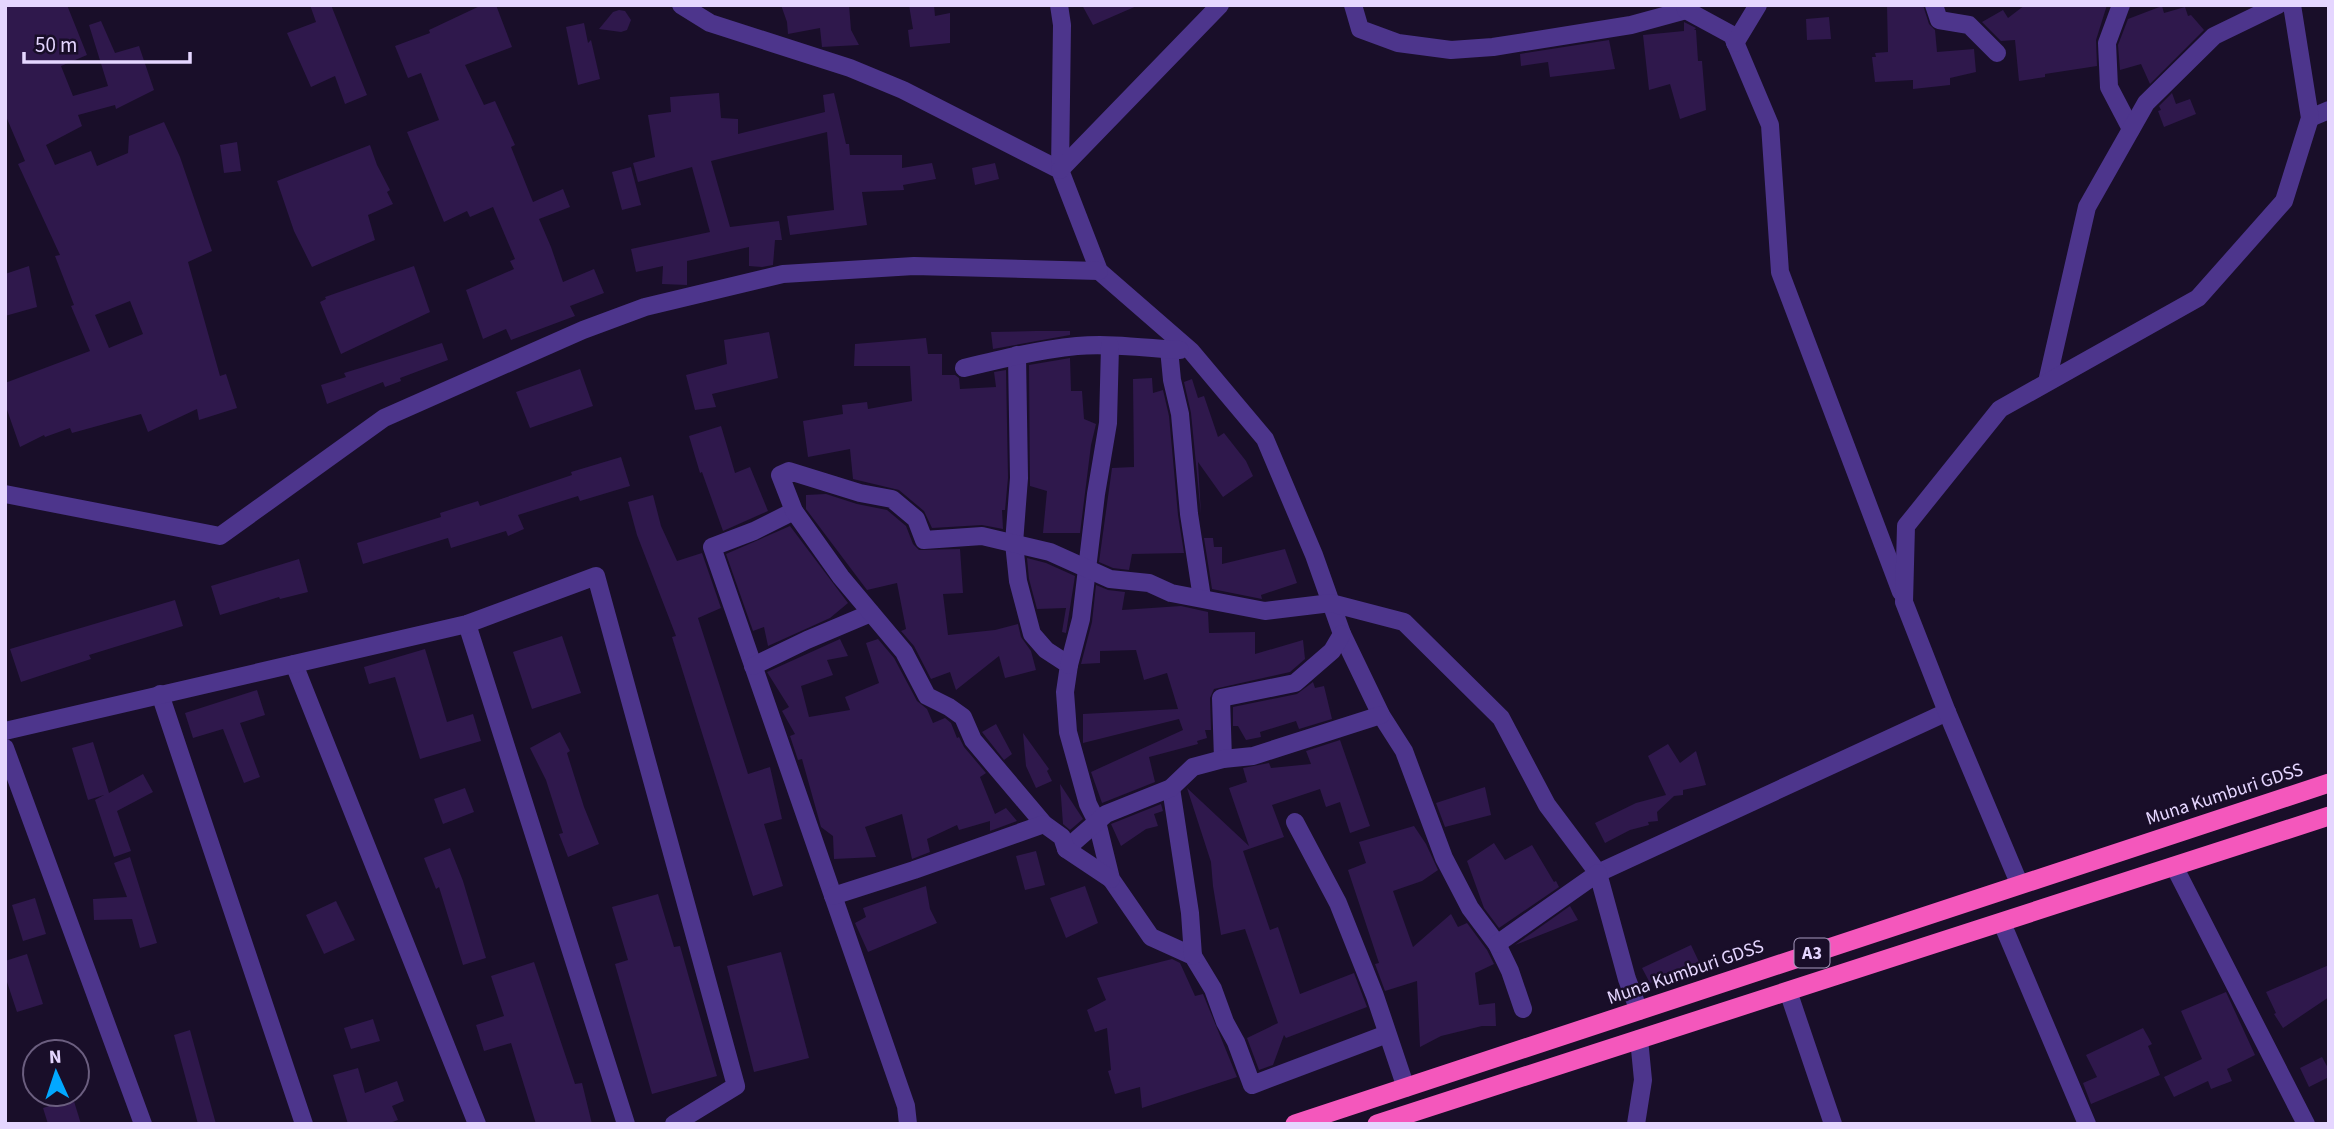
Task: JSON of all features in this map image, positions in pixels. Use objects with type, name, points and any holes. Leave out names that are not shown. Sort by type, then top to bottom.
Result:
[{"type":"highway","name":"Muna Kumburi GDSS","points":[[1295,1124],[2019,883],[2329,783]]},
{"type":"highway","name":"A3","points":[[1377,1124],[2329,816]]},
{"type":"street","points":[[681,5],[710,23],[850,68],[903,90],[1060,170]]},
{"type":"street","points":[[1059,5],[1062,25],[1060,170],[1099,271],[1191,351],[1265,439],[1314,555],[1342,634],[1381,715],[1404,751],[1444,858],[1470,908],[1497,944],[1523,1009]]},
{"type":"street","points":[[1060,170],[1220,5]]},
{"type":"street","points":[[1353,5],[1360,29],[1398,43],[1451,50],[1493,47],[1631,25],[1686,7],[1732,36],[1770,125],[1780,272],[1947,712],[2019,883]]},
{"type":"street","points":[[1735,43],[1758,5]]},
{"type":"street","points":[[1934,5],[1940,20],[1969,24],[1997,53]]},
{"type":"street","points":[[2121,5],[2107,43],[2109,87],[2132,129]]},
{"type":"street","points":[[2048,382],[2087,207],[2146,103],[2214,36],[2278,5]]},
{"type":"street","points":[[1905,602],[1906,526],[2000,408],[2198,298],[2284,201],[2310,118],[2292,5]]},
{"type":"street","points":[[2310,118],[2329,110]]},
{"type":"street","points":[[5,494],[220,536],[384,418],[583,330],[645,307],[783,274],[914,266],[1099,271]]},
{"type":"street","points":[[964,368],[1017,355],[1077,346],[1191,351]]},
{"type":"street","points":[[1110,346],[1108,423],[1086,566],[1081,619],[1065,692],[1068,732],[1088,804],[1097,822],[1111,879],[1151,937],[1193,956]]},
{"type":"street","points":[[1169,349],[1172,380],[1180,414],[1189,514],[1202,598]]},
{"type":"street","points":[[1017,355],[1019,478],[1014,543],[1017,581],[1032,634],[1046,650],[1069,665]]},
{"type":"street","points":[[1111,879],[1066,849],[1062,837],[1044,824],[973,740],[963,717],[927,696],[904,652],[841,577],[794,511],[780,475],[789,471],[860,493],[892,499],[916,519],[924,540],[982,536],[1050,552],[1110,579],[1149,583],[1171,593],[1265,611],[1331,603],[1404,622],[1501,718],[1547,805],[1598,873],[1626,979],[1639,1011]]},
{"type":"street","points":[[794,511],[754,531],[712,547],[906,1106],[908,1124]]},
{"type":"street","points":[[5,731],[467,624],[596,576],[736,1086],[674,1124]]},
{"type":"street","points":[[753,666],[871,614]]},
{"type":"street","points":[[467,624],[626,1124]]},
{"type":"street","points":[[1223,759],[1221,698],[1294,683],[1332,651],[1342,634]]},
{"type":"street","points":[[294,664],[477,1124]]},
{"type":"street","points":[[160,694],[303,1124]]},
{"type":"street","points":[[1497,944],[1598,873],[1947,712]]},
{"type":"street","points":[[1066,849],[1106,814],[1171,788],[1193,767],[1223,759],[1253,756],[1381,715]]},
{"type":"street","points":[[5,748],[142,1124]]},
{"type":"street","points":[[1171,788],[1190,913],[1193,956],[1213,989],[1252,1085],[1387,1034]]},
{"type":"street","points":[[1294,822],[1338,903],[1406,1088]]},
{"type":"street","points":[[833,896],[1044,824]]},
{"type":"street","points":[[2174,866],[2306,1124]]},
{"type":"street","points":[[2002,923],[2087,1124]]},
{"type":"street","points":[[1788,991],[1833,1124]]},
{"type":"street","points":[[1636,1124],[1643,1080],[1639,1039]]},
{"type":"building","points":[[5,5],[67,5],[87,55],[61,66],[73,96],[108,86],[89,25],[101,21],[115,53],[139,46],[154,90],[116,109],[115,105],[78,115],[82,126],[46,145],[55,165],[91,151],[97,166],[128,153],[129,136],[164,122],[180,157],[212,251],[188,262],[220,376],[226,374],[237,408],[199,420],[197,409],[148,432],[141,414],[72,433],[70,428],[45,437],[44,435],[20,447],[5,404],[5,383],[90,351],[71,306],[74,305],[55,256],[60,255],[18,164],[25,161],[5,114]],"holes":[[[130,301],[143,334],[109,348],[95,315]]]},
{"type":"building","points":[[310,5],[331,5],[367,95],[345,104],[335,76],[311,87],[287,33],[316,22]]},
{"type":"building","points":[[482,5],[496,5],[512,47],[465,65],[484,105],[495,101],[515,145],[511,147],[533,202],[563,189],[570,207],[539,219],[563,282],[594,269],[604,293],[570,306],[575,316],[511,340],[506,329],[483,339],[466,290],[514,269],[510,261],[515,259],[493,207],[470,217],[467,211],[444,222],[407,132],[439,120],[421,73],[408,78],[395,46],[430,33],[429,30]]},
{"type":"building","points":[[781,5],[849,5],[851,30],[859,45],[822,47],[820,28],[788,34]]},
{"type":"building","points":[[909,5],[934,5],[935,16],[950,13],[950,43],[910,47],[908,30],[913,29]]},
{"type":"building","points":[[1082,5],[1139,5],[1093,25]]},
{"type":"building","points":[[1887,5],[1923,5],[1929,24],[1935,30],[1937,52],[1974,49],[1976,72],[1950,78],[1950,85],[1913,89],[1913,80],[1875,82],[1872,57],[1876,57],[1875,53],[1888,52]]},
{"type":"building","points":[[2025,5],[2107,5],[2096,40],[2097,66],[2019,81],[2015,40],[2001,41],[1982,22],[2003,10],[2008,18]]},
{"type":"building","points":[[2162,6],[2164,13],[2185,7],[2188,16],[2191,15],[2204,30],[2150,84],[2141,64],[2120,70],[2118,45],[2128,19]]},
{"type":"building","points":[[625,11],[631,20],[627,30],[621,32],[599,29],[613,12]]},
{"type":"building","points":[[1829,17],[1831,39],[1807,40],[1806,19]]},
{"type":"building","points":[[1684,22],[1696,28],[1694,30],[1698,61],[1702,61],[1706,110],[1680,119],[1670,84],[1649,90],[1643,35],[1684,31]]},
{"type":"building","points":[[584,23],[600,79],[578,85],[566,27]]},
{"type":"building","points":[[1609,40],[1615,69],[1550,77],[1548,62],[1521,66],[1520,54]]},
{"type":"building","points":[[719,93],[721,118],[738,119],[738,134],[825,112],[823,95],[834,93],[850,155],[902,155],[902,168],[932,163],[936,179],[903,185],[904,190],[862,192],[867,225],[790,235],[787,216],[834,210],[827,132],[711,161],[730,227],[779,221],[782,240],[775,240],[773,265],[749,266],[749,247],[687,261],[687,285],[662,284],[663,266],[636,272],[631,249],[710,232],[692,167],[638,182],[633,163],[655,157],[648,115],[671,112],[670,97]]},
{"type":"building","points":[[2172,93],[2176,104],[2190,99],[2196,114],[2164,127],[2158,111],[2161,110],[2159,106]]},
{"type":"building","points":[[237,142],[241,171],[224,173],[220,145]]},
{"type":"building","points":[[370,145],[390,190],[387,192],[393,204],[368,215],[375,240],[312,267],[294,231],[277,181]]},
{"type":"building","points":[[995,163],[999,179],[975,185],[972,168]]},
{"type":"building","points":[[631,167],[641,205],[622,210],[612,172]]},
{"type":"building","points":[[29,266],[37,307],[5,316],[5,274]]},
{"type":"building","points":[[414,266],[430,312],[341,354],[320,302],[326,299],[325,297]]},
{"type":"building","points":[[1070,331],[1070,335],[993,349],[991,332]]},
{"type":"building","points":[[769,332],[778,378],[712,394],[716,407],[695,410],[686,375],[727,364],[724,340]]},
{"type":"building","points":[[926,338],[928,354],[942,354],[942,375],[955,375],[959,378],[960,389],[996,387],[994,372],[1006,370],[1008,478],[1005,510],[1002,510],[1003,529],[982,525],[932,528],[924,511],[899,490],[853,479],[850,449],[808,457],[803,421],[843,414],[842,405],[867,402],[868,409],[912,401],[910,366],[854,366],[855,344]]},
{"type":"building","points":[[442,343],[448,360],[400,378],[401,381],[385,387],[383,382],[327,404],[321,385],[346,377],[344,373]]},
{"type":"building","points":[[1070,358],[1071,391],[1082,391],[1084,419],[1096,424],[1080,533],[1043,533],[1047,491],[1030,486],[1029,365]]},
{"type":"building","points":[[580,369],[593,406],[530,428],[516,392]]},
{"type":"building","points":[[1152,378],[1153,393],[1163,390],[1169,416],[1184,553],[1132,554],[1129,570],[1113,568],[1099,562],[1112,468],[1134,467],[1133,379]]},
{"type":"building","points":[[1192,379],[1198,398],[1204,396],[1218,437],[1224,433],[1246,461],[1253,476],[1223,497],[1198,462],[1201,515],[1191,413],[1184,382]]},
{"type":"building","points":[[721,426],[735,473],[750,467],[768,511],[723,531],[702,472],[700,473],[689,436]]},
{"type":"building","points":[[621,457],[630,486],[580,501],[578,496],[518,515],[524,529],[508,536],[506,531],[451,548],[448,538],[363,564],[357,543],[441,517],[440,513],[478,501],[480,506],[572,475],[571,472]]},
{"type":"building","points":[[826,494],[887,510],[906,526],[913,544],[919,550],[960,549],[963,593],[943,594],[948,635],[995,630],[1018,624],[1021,637],[1031,651],[1036,670],[1005,678],[999,656],[956,690],[950,672],[931,679],[914,646],[901,631],[906,629],[897,583],[867,590],[806,509],[806,495]]},
{"type":"building","points":[[653,495],[661,526],[677,561],[702,553],[721,608],[698,618],[748,774],[770,767],[782,819],[764,824],[783,886],[753,896],[672,637],[676,636],[637,535],[628,502]]},
{"type":"building","points":[[790,526],[848,603],[830,618],[768,646],[764,627],[753,631],[726,554]]},
{"type":"building","points":[[1204,538],[1213,538],[1214,547],[1222,547],[1222,564],[1285,549],[1297,583],[1261,595],[1262,599],[1212,589]]},
{"type":"building","points":[[1027,558],[1075,576],[1066,633],[1062,632],[1066,608],[1037,609]]},
{"type":"building","points":[[299,559],[308,592],[280,599],[279,597],[220,615],[211,586]]},
{"type":"building","points":[[1096,585],[1125,592],[1122,610],[1181,606],[1208,612],[1209,633],[1255,632],[1255,654],[1303,640],[1305,659],[1290,672],[1214,689],[1210,698],[1211,730],[1205,730],[1207,738],[1197,741],[1198,744],[1149,757],[1155,782],[1102,803],[1091,772],[1183,730],[1179,719],[1083,743],[1083,714],[1178,709],[1167,673],[1144,680],[1136,650],[1100,651],[1100,663],[1081,664],[1092,622]]},
{"type":"building","points":[[175,600],[183,626],[89,655],[91,659],[21,682],[10,649]]},
{"type":"building","points":[[562,636],[581,693],[532,709],[513,652]]},
{"type":"building","points":[[840,639],[848,656],[827,660],[833,675],[801,686],[809,717],[850,710],[845,697],[879,683],[866,643],[878,639],[894,658],[917,701],[927,709],[933,723],[945,718],[951,723],[957,738],[959,737],[986,773],[980,777],[995,814],[1006,808],[1017,821],[990,831],[990,821],[959,830],[957,825],[927,839],[930,852],[912,859],[902,814],[865,827],[876,857],[834,859],[833,836],[821,827],[802,759],[798,760],[790,736],[795,734],[782,711],[789,707],[767,672]]},
{"type":"building","points":[[425,649],[447,722],[473,714],[481,741],[420,759],[395,677],[369,684],[364,667]]},
{"type":"building","points":[[1313,682],[1315,688],[1324,686],[1332,719],[1299,729],[1296,721],[1260,732],[1261,737],[1246,740],[1238,726],[1233,726],[1233,707],[1297,694]]},
{"type":"building","points":[[257,690],[265,715],[240,723],[260,777],[244,783],[223,729],[193,738],[185,713]]},
{"type":"building","points":[[996,724],[1012,754],[1004,760],[982,732]]},
{"type":"building","points":[[560,732],[570,751],[567,753],[599,844],[568,857],[559,834],[563,833],[546,780],[530,748]]},
{"type":"building","points":[[1023,733],[1049,769],[1047,771],[1052,781],[1036,788],[1026,766]]},
{"type":"building","points":[[1340,740],[1370,826],[1350,833],[1340,802],[1326,807],[1320,789],[1272,805],[1284,837],[1243,851],[1270,930],[1278,927],[1300,994],[1354,973],[1367,1007],[1286,1038],[1284,1035],[1273,1065],[1259,1070],[1247,1038],[1278,1023],[1245,929],[1221,935],[1211,862],[1187,788],[1249,846],[1229,788],[1247,782],[1243,768],[1269,763],[1271,768],[1311,764],[1306,751]]},
{"type":"building","points":[[93,742],[109,793],[143,774],[153,792],[117,811],[131,851],[114,857],[95,800],[104,795],[88,800],[72,748]]},
{"type":"building","points":[[1668,744],[1680,763],[1696,751],[1706,785],[1683,790],[1683,795],[1674,796],[1657,812],[1658,821],[1648,822],[1649,825],[1630,830],[1605,843],[1595,823],[1636,803],[1666,795],[1648,756]]},
{"type":"building","points":[[1060,784],[1083,819],[1070,830],[1063,824]]},
{"type":"building","points":[[1485,787],[1491,815],[1445,827],[1436,803]]},
{"type":"building","points":[[465,788],[474,812],[443,824],[434,799]]},
{"type":"building","points":[[1161,804],[1163,811],[1154,814],[1158,826],[1146,829],[1121,846],[1111,824]]},
{"type":"building","points":[[1414,826],[1438,870],[1422,881],[1393,891],[1413,947],[1451,914],[1458,927],[1467,923],[1494,964],[1475,973],[1479,1005],[1495,1003],[1496,1026],[1482,1026],[1441,1036],[1420,1047],[1417,981],[1385,991],[1375,964],[1379,963],[1348,870],[1366,863],[1359,842]]},
{"type":"building","points":[[1494,843],[1505,860],[1532,845],[1559,887],[1499,928],[1484,908],[1467,861]]},
{"type":"building","points":[[450,848],[486,958],[463,965],[439,887],[436,889],[424,858]]},
{"type":"building","points":[[1036,851],[1045,885],[1025,890],[1016,856]]},
{"type":"building","points":[[130,857],[157,943],[140,948],[132,919],[94,920],[93,899],[127,897],[114,863]]},
{"type":"building","points":[[926,886],[930,909],[937,923],[868,952],[855,923],[866,917],[863,908]]},
{"type":"building","points":[[1085,886],[1098,923],[1066,938],[1050,898]]},
{"type":"building","points":[[658,894],[674,947],[680,946],[717,1076],[652,1094],[615,964],[628,960],[612,907]]},
{"type":"building","points":[[35,898],[46,934],[23,941],[12,905]]},
{"type":"building","points":[[336,901],[355,940],[324,954],[306,915]]},
{"type":"building","points":[[1570,906],[1578,920],[1515,945]]},
{"type":"building","points":[[1691,945],[1699,962],[1650,983],[1642,968]]},
{"type":"building","points":[[781,952],[809,1058],[754,1072],[727,966]]},
{"type":"building","points":[[27,954],[43,1004],[17,1012],[5,976],[5,961]]},
{"type":"building","points":[[1172,959],[1180,963],[1195,996],[1203,994],[1237,1077],[1142,1108],[1140,1087],[1115,1094],[1108,1071],[1111,1070],[1107,1028],[1095,1032],[1087,1010],[1106,1000],[1097,978]]},
{"type":"building","points":[[534,962],[575,1084],[582,1083],[592,1124],[536,1124],[511,1043],[484,1051],[476,1025],[504,1016],[491,976]]},
{"type":"building","points":[[2329,965],[2329,997],[2283,1028],[2274,1014],[2276,1013],[2266,992]]},
{"type":"building","points":[[2226,992],[2255,1055],[2227,1069],[2232,1081],[2211,1089],[2208,1081],[2174,1097],[2164,1077],[2202,1059],[2181,1011]]},
{"type":"building","points":[[373,1019],[380,1041],[351,1049],[344,1028]]},
{"type":"building","points":[[2143,1028],[2152,1044],[2148,1046],[2160,1075],[2091,1104],[2083,1083],[2097,1077],[2086,1055]]},
{"type":"building","points":[[190,1030],[216,1124],[198,1124],[174,1035]]},
{"type":"building","points":[[2322,1057],[2329,1070],[2329,1077],[2309,1087],[2300,1068]]},
{"type":"building","points":[[358,1068],[365,1093],[397,1081],[404,1101],[392,1106],[398,1120],[387,1124],[348,1124],[333,1075]]},
{"type":"building","points":[[43,1108],[76,1108],[81,1124],[48,1124]]}]
